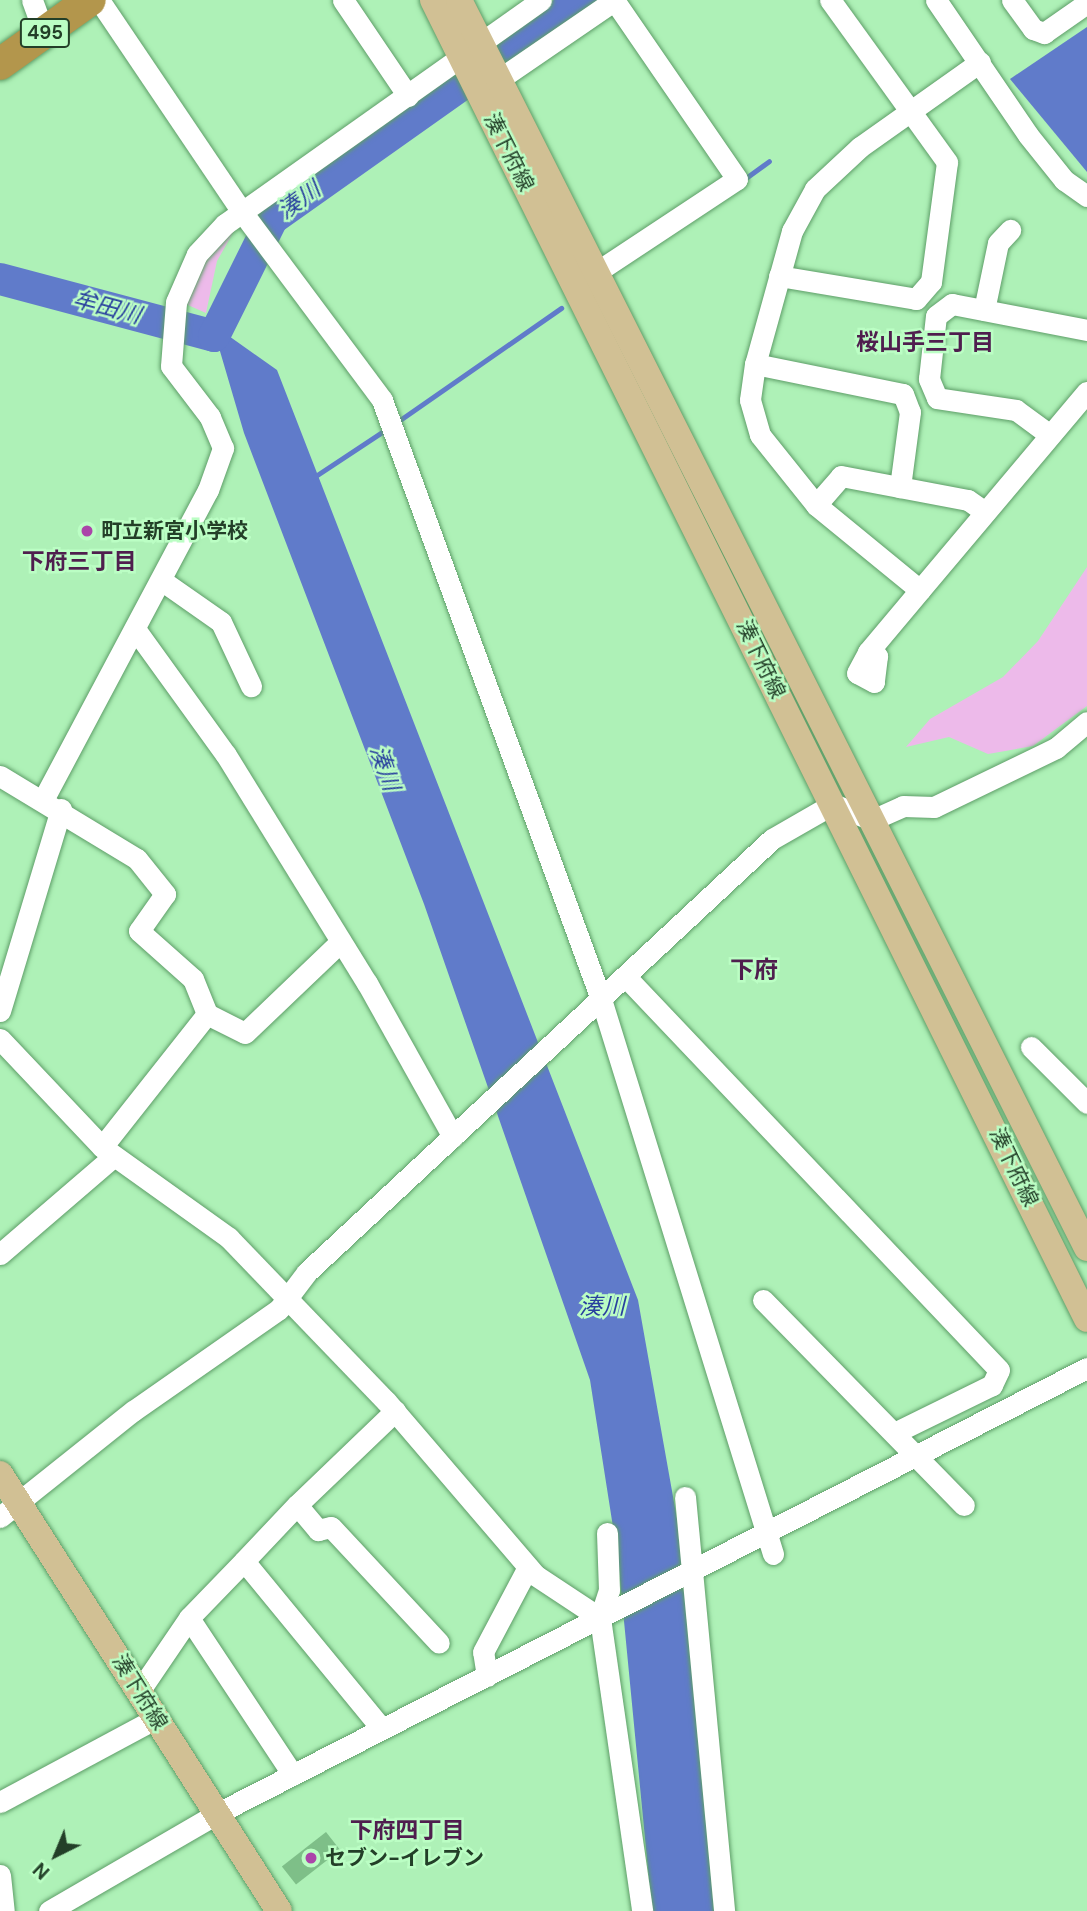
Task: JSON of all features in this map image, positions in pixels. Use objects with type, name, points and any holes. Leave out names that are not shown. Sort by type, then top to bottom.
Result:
[{"type":"highway","name":"495","points":[[0,64],[89,0]]},
{"type":"main road","name":"湊下府線","points":[[433,0],[471,50],[832,804],[1087,1319]]},
{"type":"main road","name":"湊下府線","points":[[459,0],[471,50]]},
{"type":"main road","name":"湊下府線","points":[[489,87],[595,273],[1087,1248]]},
{"type":"main road","name":"湊下府線","points":[[0,1474],[8,1508],[139,1690],[279,1911]]},
{"type":"street","points":[[32,0],[44,33]]},
{"type":"street","points":[[99,0],[246,216],[382,400],[601,999],[770,1545]]},
{"type":"street","points":[[343,0],[408,96]]},
{"type":"street","points":[[0,1011],[52,805],[223,448],[210,417],[171,366],[176,302],[197,254],[541,0]]},
{"type":"street","points":[[489,87],[615,0],[737,180],[595,273]]},
{"type":"street","points":[[779,276],[916,299],[931,282],[947,162],[830,0]]},
{"type":"street","points":[[936,0],[1063,180],[1087,196]]},
{"type":"street","points":[[1012,0],[1033,29],[1044,33],[1087,3]]},
{"type":"street","points":[[920,590],[816,505],[760,435],[750,400],[755,364],[792,231],[815,189],[912,111],[981,62]]},
{"type":"street","points":[[984,310],[998,243],[1010,230]]},
{"type":"street","points":[[1050,435],[1016,410],[937,398],[929,379],[936,316],[952,304],[1087,330]]},
{"type":"street","points":[[755,364],[903,394],[910,412],[900,487]]},
{"type":"street","points":[[868,652],[1087,392]]},
{"type":"street","points":[[816,505],[841,476],[968,500],[985,512]]},
{"type":"street","points":[[160,580],[221,622],[251,686]]},
{"type":"street","points":[[135,629],[226,755],[338,944],[367,982],[453,1137]]},
{"type":"street","points":[[8,1508],[233,1346],[290,1298],[307,1272],[549,1050],[772,839],[832,804],[872,820],[903,806],[934,807],[1056,748],[1087,722]]},
{"type":"street","points":[[0,776],[52,805],[137,859],[164,894],[139,930],[193,979],[207,1014],[245,1033],[338,944]]},
{"type":"street","points":[[625,976],[999,1370],[992,1385],[896,1433]]},
{"type":"street","points":[[0,1254],[108,1152],[207,1014]]},
{"type":"street","points":[[0,1039],[108,1152],[229,1238],[290,1298],[395,1411],[528,1567],[600,1618]]},
{"type":"street","points":[[1031,1048],[1087,1103]]},
{"type":"street","points":[[763,1300],[896,1433],[911,1455],[964,1505]]},
{"type":"street","points":[[49,1911],[218,1813],[691,1570],[770,1545],[911,1455],[1087,1368]]},
{"type":"street","points":[[139,1690],[189,1618],[297,1505],[395,1411]]},
{"type":"street","points":[[685,1497],[724,1911]]},
{"type":"street","points":[[297,1505],[318,1530],[331,1527],[439,1643]]},
{"type":"street","points":[[607,1533],[609,1590],[600,1618],[642,1911]]},
{"type":"street","points":[[244,1561],[382,1729]]},
{"type":"street","points":[[486,1676],[483,1652],[528,1567]]},
{"type":"street","points":[[189,1618],[293,1774]]},
{"type":"street","points":[[0,1802],[155,1719]]},
{"type":"street","points":[[0,1875],[4,1911]]},
{"type":"shaded area","points":[[241,219],[217,261],[206,313],[181,302],[187,280]]},
{"type":"shaded area","points":[[1087,567],[1087,706],[1033,746],[988,754],[949,737],[906,747],[930,719],[1003,677],[1038,641]]},
{"type":"water","points":[[1087,27],[1087,172],[1010,79]]},
{"type":"water","name":"湊川","points":[[212,324],[277,370],[638,1300],[682,1547],[714,1911],[652,1911],[618,1559],[590,1380],[424,904],[244,433]]},
{"type":"building","name":"セブン-イレブン","points":[[326,1832],[340,1850],[296,1885],[282,1866]]},
{"type":"waterway","name":"湊川","points":[[214,336],[272,219],[581,0]]},
{"type":"waterway","points":[[743,180],[769,161]]},
{"type":"waterway","name":"牟田川","points":[[0,279],[214,336]]},
{"type":"waterway","points":[[397,422],[561,308]]},
{"type":"waterway","points":[[314,477],[385,430]]},
{"type":"place","name":"町立新宮小学校","points":[[87,531]]},
{"type":"place","name":"セブン-イレブン","points":[[311,1858]]},
{"type":"district","name":"桜山手三丁目","points":[[925,342]]},
{"type":"district","name":"下府三丁目","points":[[79,561]]},
{"type":"district","name":"下府","points":[[754,970]]},
{"type":"district","name":"下府四丁目","points":[[407,1830]]}]
